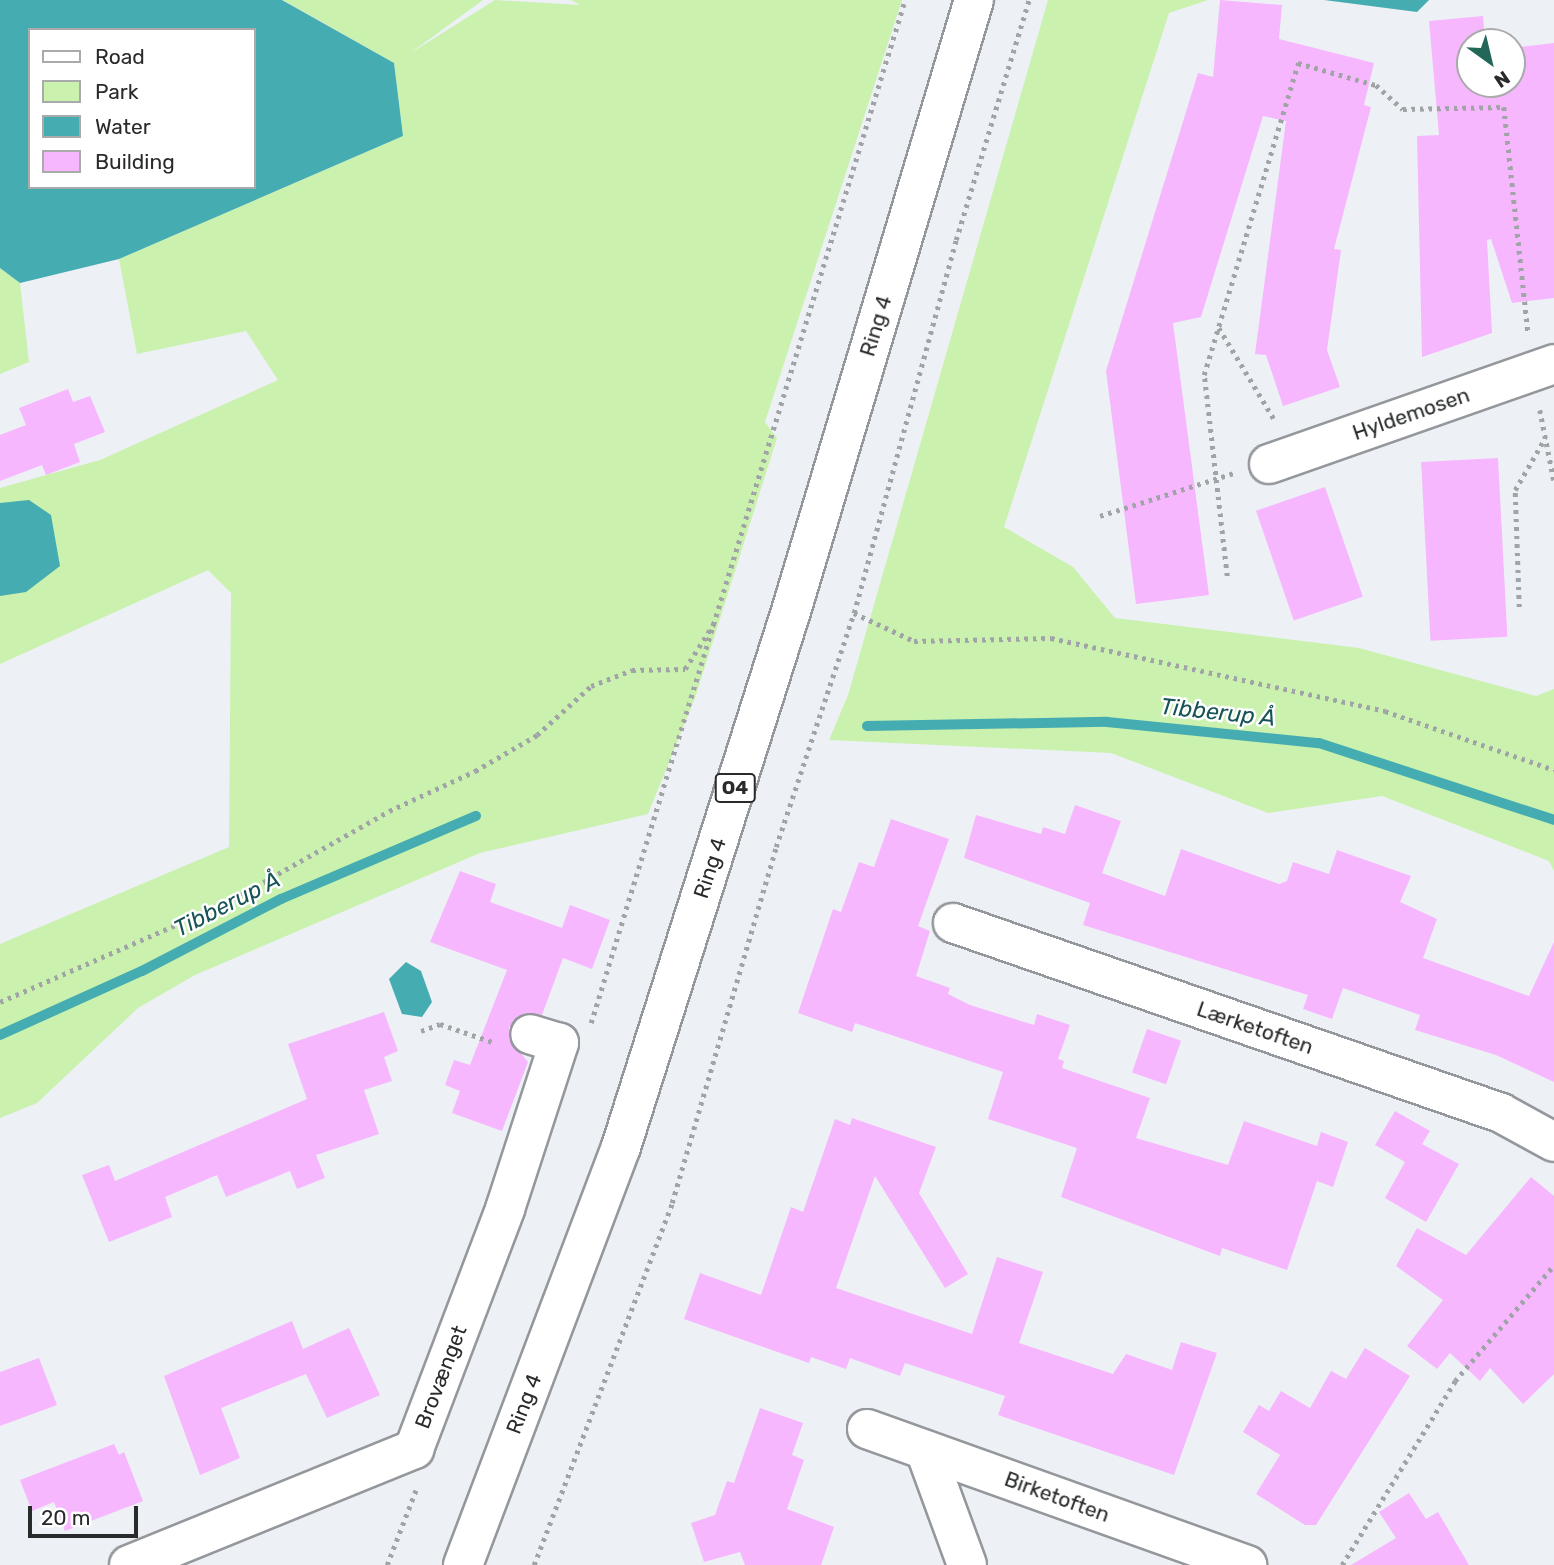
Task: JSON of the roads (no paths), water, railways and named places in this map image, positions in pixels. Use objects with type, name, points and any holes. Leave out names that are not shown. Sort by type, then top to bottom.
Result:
[{"type":"street","name":"Ring 4","points":[[463,1565],[621,1147],[792,608],[974,0]]},
{"type":"street","name":"Hyldemosen","points":[[1282,459],[1543,368]]},
{"type":"street","name":"Lærketoften","points":[[953,923],[1501,1113],[1554,1142]]},
{"type":"street","name":"Brovænget","points":[[129,1565],[414,1449],[505,1209],[559,1043],[530,1034]]},
{"type":"street","name":"Birketoften","points":[[867,1429],[1247,1565]]},
{"type":"street","points":[[925,1450],[967,1565]]},
{"type":"water","points":[[0,0],[282,0],[394,63],[403,136],[119,259],[20,283],[0,268]]},
{"type":"water","points":[[1324,0],[1429,0],[1417,12]]},
{"type":"water","points":[[29,500],[51,515],[60,566],[26,592],[0,596],[0,503]]},
{"type":"water","points":[[406,962],[421,971],[432,1002],[422,1017],[402,1014],[389,979]]},
{"type":"waterway","name":"Tibberup Å","points":[[867,726],[1107,722],[1319,743],[1554,820]]},
{"type":"waterway","name":"Tibberup Å","points":[[0,1035],[142,971],[281,899],[476,816]]}]
